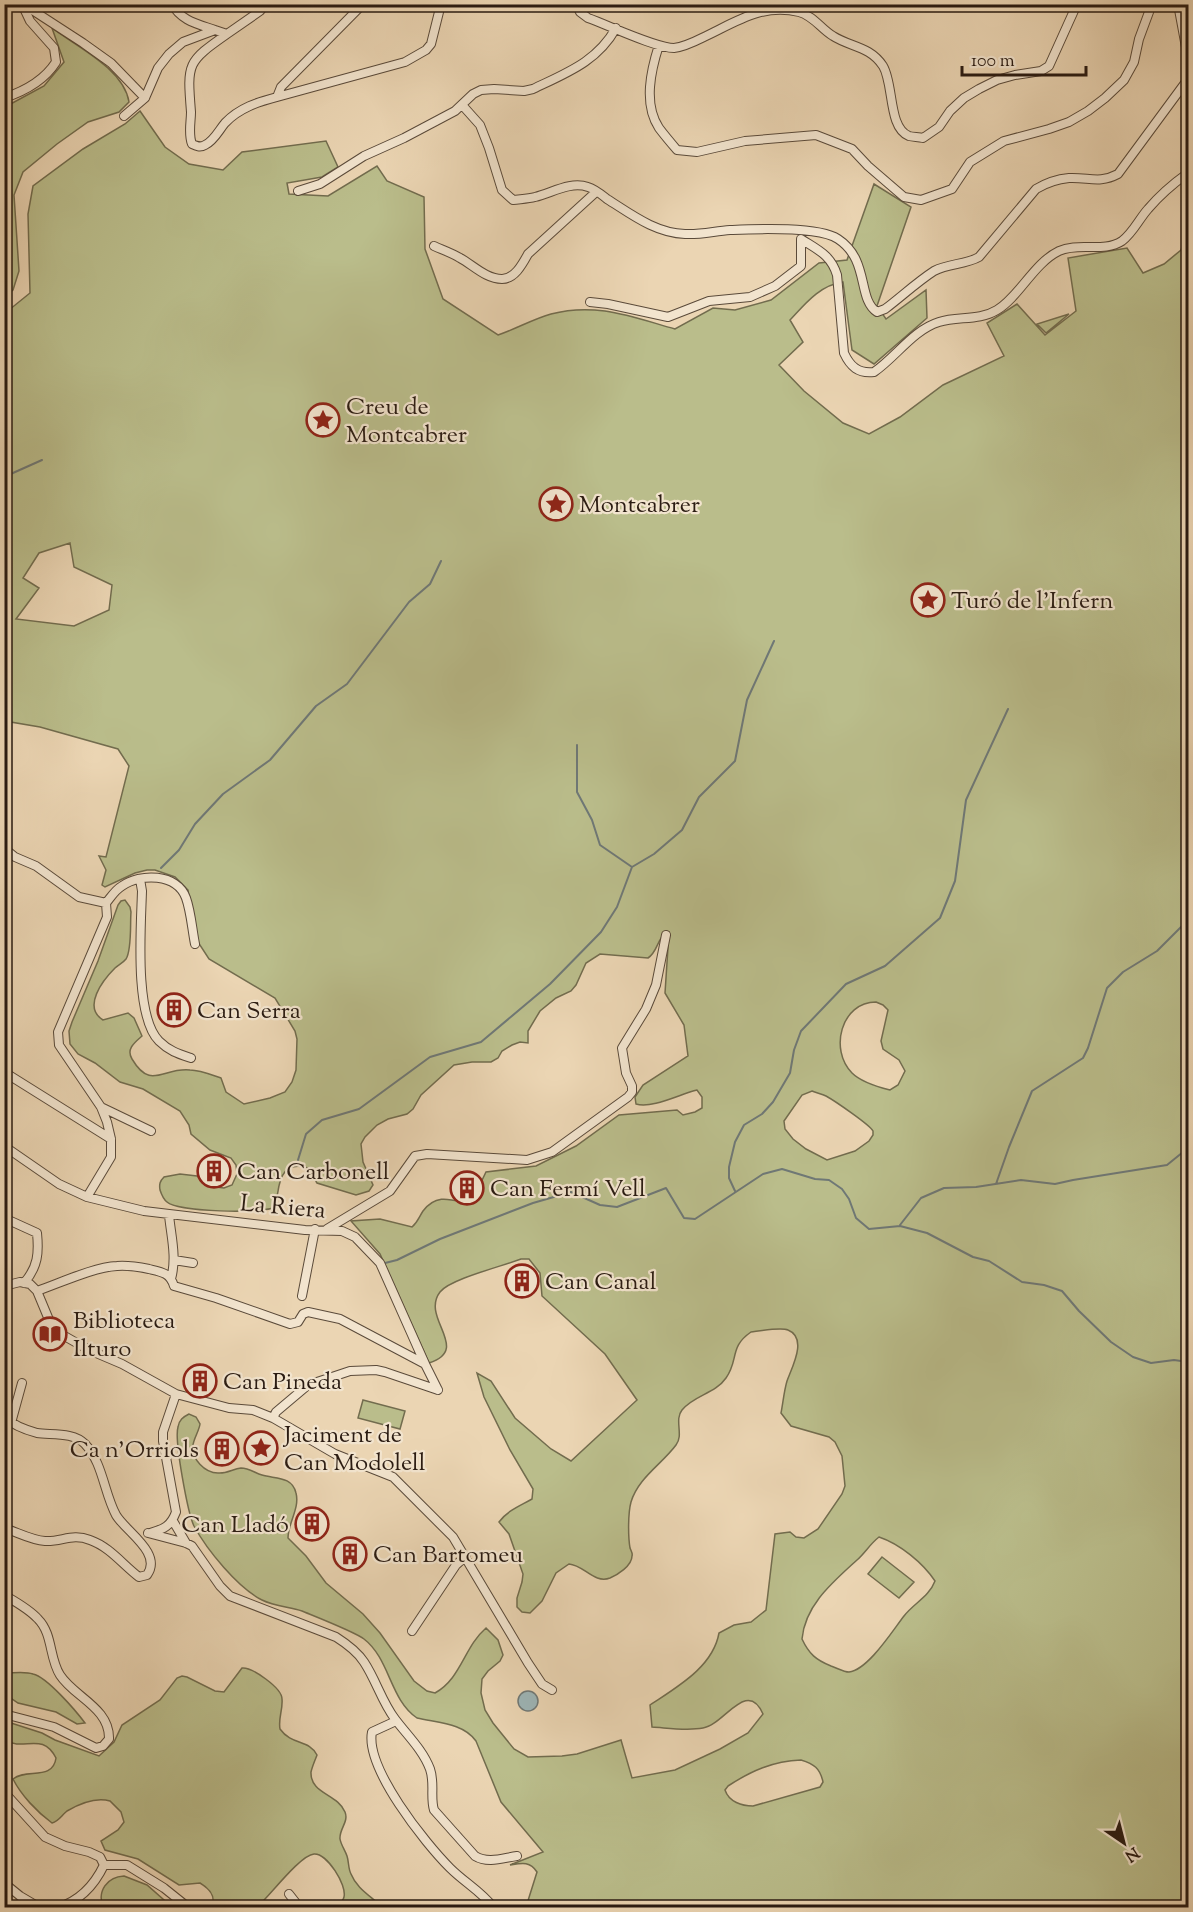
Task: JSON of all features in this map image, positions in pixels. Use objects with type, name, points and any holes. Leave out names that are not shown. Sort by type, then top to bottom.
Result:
[{"type":"street","points":[[4,98],[25,90],[42,78],[56,62],[54,48],[30,21],[23,4]]},
{"type":"street","points":[[23,4],[111,63],[145,99]]},
{"type":"street","points":[[143,4],[162,4]]},
{"type":"street","points":[[172,4],[184,19],[227,34]]},
{"type":"street","points":[[266,4],[260,11],[195,58],[188,84],[192,144],[198,147],[206,145],[227,121],[243,109],[260,101],[405,62],[419,55],[431,44],[441,4]]},
{"type":"street","points":[[277,97],[281,87],[363,4]]},
{"type":"street","points":[[576,4],[580,12],[588,18],[659,45],[675,48],[694,42],[753,13],[800,12],[812,18],[835,38],[867,50],[882,65],[890,80],[896,123],[907,135],[923,138],[939,127],[950,111],[964,98],[997,80],[1041,72],[1049,66],[1077,4]]},
{"type":"street","points":[[659,45],[652,68],[650,106],[658,126],[677,150],[697,152],[745,141],[816,135],[852,149],[868,166],[904,196],[921,200],[952,189],[970,162],[1004,141],[1069,122],[1105,98],[1124,80],[1134,62],[1139,39],[1152,4]]},
{"type":"street","points":[[1178,4],[1188,58]]},
{"type":"street","points":[[298,191],[320,184],[364,156],[404,138],[463,106],[473,94],[482,90],[524,91],[533,89],[584,64],[601,51],[616,28]]},
{"type":"street","points":[[124,116],[145,99],[158,68],[169,54],[183,42],[214,30]]},
{"type":"street","points":[[463,106],[480,126],[501,190],[513,200],[534,197],[571,185],[588,187],[651,226],[684,234],[730,230],[822,232],[836,238],[855,255],[871,308],[876,312],[885,309],[934,272],[947,266],[969,263],[979,256],[1036,189],[1047,183],[1069,178],[1096,180],[1108,179],[1118,174],[1188,79]]},
{"type":"street","points":[[787,231],[825,254],[834,265],[844,353],[848,363],[856,370],[874,372],[930,326],[940,321],[983,316],[998,310],[1052,255],[1074,246],[1089,247],[1120,243],[1148,209],[1188,173]]},
{"type":"street","points":[[434,246],[482,273],[502,279],[509,277],[523,263],[528,254],[596,192]]},
{"type":"street","points":[[590,302],[668,318],[710,301],[750,297],[775,286],[801,266],[801,239]]},
{"type":"street","points":[[4,848],[15,857],[36,866],[79,897],[106,903]]},
{"type":"street","points":[[87,1197],[111,1157],[111,1139],[101,1107],[59,1045],[58,1032],[107,917],[106,903],[123,885],[154,876],[168,881],[179,887],[186,897],[195,944]]},
{"type":"street","points":[[140,879],[142,891],[141,981],[148,1019],[157,1040],[172,1052],[191,1058]]},
{"type":"street","points":[[327,1229],[390,1191],[415,1156],[427,1154],[527,1160],[552,1152],[628,1097],[632,1092],[632,1086],[626,1073],[622,1048],[646,1009],[656,985],[666,935]]},
{"type":"street","points":[[4,1072],[111,1139]]},
{"type":"street","points":[[101,1107],[152,1131]]},
{"type":"street","name":"La Riera","points":[[4,1146],[58,1184],[87,1197],[169,1215],[327,1229],[342,1231],[355,1237],[380,1263],[424,1364],[438,1390],[376,1370],[350,1371],[308,1385],[276,1412],[273,1418]]},
{"type":"street","points":[[169,1215],[174,1248],[171,1279]]},
{"type":"street","points":[[4,1218],[37,1233],[37,1264],[32,1275],[24,1283]]},
{"type":"street","points":[[302,1296],[315,1229]]},
{"type":"street","points":[[174,1260],[193,1263]]},
{"type":"street","points":[[37,1291],[99,1268],[134,1266],[164,1272],[174,1286],[290,1324],[298,1322],[303,1314],[308,1312],[340,1319],[424,1364]]},
{"type":"street","points":[[4,1286],[20,1282],[30,1284],[37,1291],[52,1327],[61,1334],[176,1394],[229,1408],[253,1410],[273,1418],[335,1454],[393,1477],[453,1537],[528,1663],[542,1684],[552,1690]]},
{"type":"street","points":[[11,1423],[22,1383]]},
{"type":"street","points":[[134,1534],[163,1529],[173,1521],[176,1512],[163,1432],[176,1394]]},
{"type":"street","points":[[4,1417],[11,1423],[36,1432],[65,1435],[85,1443],[98,1464],[117,1517],[134,1534],[151,1561],[152,1569],[147,1575],[139,1577],[109,1551],[94,1541],[84,1538],[76,1536],[48,1541],[39,1540],[4,1528]]},
{"type":"street","points":[[173,1521],[186,1543]]},
{"type":"street","points":[[148,1533],[192,1546],[220,1586],[230,1596],[336,1637],[351,1647],[364,1662],[396,1721],[410,1737],[429,1766],[433,1779],[434,1810],[481,1860],[517,1856]]},
{"type":"street","points":[[412,1631],[456,1565],[466,1556]]},
{"type":"street","points":[[4,1595],[39,1620],[46,1632],[53,1661],[61,1677],[100,1713],[107,1725],[109,1739],[103,1746],[96,1748],[54,1727],[4,1714]]},
{"type":"street","points":[[396,1721],[372,1732],[371,1739],[379,1768],[395,1799],[414,1826],[450,1868],[484,1895],[494,1908]]},
{"type":"street","points":[[4,1792],[45,1838],[100,1857],[104,1865]]},
{"type":"street","points":[[4,1883],[20,1896],[38,1906],[57,1908],[69,1904],[89,1890],[104,1865]]},
{"type":"street","points":[[104,1865],[127,1865],[164,1888],[189,1908]]},
{"type":"street","points":[[289,1894],[300,1908]]},
{"type":"green space","points":[[52,28],[109,69],[125,90],[129,102],[119,112],[88,122],[23,172],[14,195],[19,271],[13,290],[5,296],[5,107],[44,86],[64,62]]},
{"type":"green space","points":[[140,111],[165,147],[189,164],[223,170],[242,152],[326,141],[338,167],[322,177],[287,183],[289,194],[328,196],[377,166],[387,181],[424,197],[425,249],[443,299],[498,335],[551,314],[583,310],[614,312],[675,329],[713,308],[735,310],[771,300],[819,263],[847,260],[874,184],[911,207],[877,306],[886,319],[926,290],[927,318],[874,364],[852,350],[843,282],[835,284],[820,291],[790,320],[803,342],[779,365],[804,391],[843,423],[869,434],[900,417],[943,385],[1004,356],[987,323],[1017,304],[1045,335],[1076,311],[1068,258],[1127,248],[1143,273],[1164,264],[1181,250],[1188,228],[1188,289],[1186,294],[1188,298],[1188,1907],[526,1907],[537,1872],[529,1864],[510,1865],[543,1852],[501,1802],[476,1741],[471,1735],[457,1727],[417,1718],[408,1710],[373,1647],[364,1639],[302,1611],[271,1604],[243,1587],[215,1557],[194,1526],[182,1477],[177,1434],[182,1419],[189,1414],[196,1417],[200,1424],[194,1442],[194,1455],[208,1471],[221,1473],[244,1468],[282,1479],[291,1484],[297,1499],[288,1538],[306,1556],[326,1583],[363,1614],[380,1633],[414,1681],[427,1691],[435,1693],[444,1687],[457,1671],[472,1644],[486,1628],[498,1640],[503,1655],[482,1679],[481,1693],[485,1710],[514,1749],[528,1757],[562,1756],[577,1754],[621,1740],[632,1778],[675,1770],[720,1749],[748,1733],[763,1714],[757,1704],[750,1701],[743,1702],[711,1725],[703,1728],[671,1729],[652,1727],[650,1705],[702,1666],[715,1645],[719,1633],[734,1625],[751,1622],[766,1610],[775,1534],[790,1532],[796,1537],[804,1538],[818,1529],[845,1486],[842,1456],[835,1442],[829,1437],[791,1426],[781,1413],[786,1385],[797,1353],[797,1339],[794,1334],[780,1329],[751,1332],[737,1348],[726,1378],[682,1410],[676,1445],[634,1493],[629,1518],[629,1543],[632,1555],[627,1567],[616,1575],[604,1579],[569,1564],[556,1573],[542,1601],[530,1613],[522,1612],[517,1607],[517,1598],[523,1574],[509,1534],[499,1522],[510,1511],[532,1499],[533,1489],[510,1450],[484,1397],[477,1373],[491,1381],[515,1418],[551,1449],[571,1461],[637,1400],[605,1354],[542,1296],[540,1273],[529,1259],[521,1259],[454,1282],[440,1292],[436,1302],[436,1312],[446,1341],[446,1350],[441,1357],[429,1363],[380,1254],[351,1221],[380,1219],[412,1227],[423,1211],[433,1202],[443,1199],[466,1203],[473,1199],[486,1172],[536,1166],[576,1146],[619,1115],[677,1110],[683,1115],[702,1108],[702,1097],[697,1090],[658,1103],[636,1104],[635,1097],[643,1085],[688,1056],[684,1025],[665,993],[669,932],[662,937],[648,958],[600,954],[586,963],[571,991],[556,998],[540,1011],[528,1031],[528,1043],[520,1042],[512,1045],[491,1062],[454,1065],[421,1095],[413,1109],[407,1114],[388,1119],[377,1125],[361,1144],[363,1162],[373,1185],[369,1191],[356,1195],[317,1183],[308,1168],[298,1166],[291,1167],[282,1177],[276,1207],[255,1211],[220,1211],[187,1208],[167,1202],[160,1188],[164,1177],[180,1174],[197,1176],[216,1187],[224,1188],[232,1185],[237,1174],[236,1165],[231,1158],[210,1150],[191,1134],[189,1125],[180,1111],[143,1089],[120,1082],[95,1063],[78,1054],[70,1044],[69,1031],[72,1022],[98,961],[118,905],[125,900],[131,912],[128,955],[100,986],[94,1001],[94,1008],[103,1020],[128,1013],[134,1018],[142,1036],[132,1046],[130,1055],[139,1069],[152,1076],[181,1070],[210,1074],[221,1078],[226,1092],[244,1104],[285,1092],[296,1070],[295,1031],[275,998],[209,959],[196,939],[188,890],[175,877],[155,870],[147,870],[105,887],[102,885],[106,870],[99,856],[106,857],[129,766],[118,749],[40,727],[5,721],[4,314],[30,293],[28,214],[33,186],[83,149],[125,124]],"holes":[[[70,543],[74,567],[112,585],[109,610],[74,626],[16,619],[39,588],[23,578],[39,553]],[[876,1002],[888,1010],[881,1041],[883,1049],[899,1060],[905,1071],[898,1085],[890,1090],[870,1084],[852,1073],[841,1052],[840,1040],[847,1018],[864,1004]],[[812,1091],[826,1096],[866,1124],[873,1131],[873,1135],[869,1141],[855,1151],[827,1160],[806,1149],[785,1129],[784,1121],[802,1095]],[[879,1537],[895,1544],[918,1561],[935,1581],[925,1596],[908,1611],[872,1657],[856,1670],[847,1672],[821,1661],[810,1653],[802,1639],[804,1627],[808,1615],[822,1595]],[[801,1760],[810,1763],[816,1767],[823,1782],[820,1787],[753,1806],[736,1802],[727,1794],[725,1790],[728,1786],[754,1771],[781,1762]]]},
{"type":"green space","points":[[1069,314],[1046,333],[1037,324]]},
{"type":"green space","points":[[363,1400],[405,1411],[400,1429],[358,1418]]},
{"type":"green space","points":[[882,1557],[914,1582],[899,1598],[868,1574]]},
{"type":"green space","points":[[242,1668],[259,1674],[277,1689],[282,1699],[280,1729],[290,1738],[310,1747],[317,1755],[311,1772],[312,1779],[319,1790],[337,1801],[345,1812],[346,1819],[340,1839],[347,1856],[349,1870],[361,1888],[382,1907],[335,1907],[343,1899],[342,1885],[330,1864],[319,1855],[314,1854],[301,1861],[257,1907],[212,1907],[211,1893],[200,1883],[179,1885],[138,1859],[105,1850],[101,1841],[118,1830],[124,1822],[121,1812],[110,1801],[99,1800],[82,1804],[67,1811],[52,1823],[30,1803],[13,1779],[25,1774],[45,1772],[54,1765],[56,1758],[45,1745],[19,1744],[5,1740],[5,1721],[99,1756],[114,1742],[122,1725],[160,1700],[177,1678],[187,1677],[215,1691],[224,1692]]},
{"type":"green space","points":[[5,1673],[27,1673],[39,1676],[61,1695],[85,1723],[77,1724],[56,1712],[18,1703],[5,1694]]},
{"type":"green space","points":[[124,1876],[147,1885],[172,1907],[103,1907],[101,1896],[105,1886],[113,1879]]},
{"type":"water","points":[[528,1691],[535,1694],[538,1701],[535,1708],[528,1711],[521,1708],[518,1701],[521,1694]]},
{"type":"waterway","points":[[4,477],[42,460]]},
{"type":"waterway","points":[[161,868],[179,850],[195,824],[223,794],[270,760],[316,706],[347,684],[409,602],[430,584],[441,561]]},
{"type":"waterway","points":[[298,1160],[306,1134],[322,1120],[359,1109],[430,1057],[481,1042],[550,984],[601,932],[617,907],[632,867],[654,854],[682,830],[699,797],[735,761],[747,700],[774,641]]},
{"type":"waterway","points":[[735,1191],[729,1178],[729,1167],[735,1142],[744,1125],[762,1114],[773,1102],[790,1073],[794,1050],[801,1031],[846,984],[885,966],[940,918],[955,881],[966,800],[1008,709]]},
{"type":"waterway","points":[[577,745],[577,792],[592,820],[600,845],[632,867]]},
{"type":"waterway","points":[[996,1184],[1032,1091],[1083,1058],[1107,988],[1123,972],[1157,951],[1188,920]]},
{"type":"waterway","points":[[900,1225],[921,1198],[944,1188],[976,1187],[1021,1180],[1055,1184],[1167,1165],[1188,1148]]},
{"type":"waterway","points":[[385,1263],[533,1203],[571,1192],[600,1205],[617,1207],[666,1188],[684,1218],[695,1219],[763,1174],[782,1169],[815,1179],[829,1180],[842,1189],[849,1199],[856,1218],[869,1229],[900,1226],[927,1233],[973,1257],[989,1261],[1022,1282],[1044,1285],[1062,1291],[1111,1342],[1133,1357],[1151,1363],[1174,1360],[1188,1362]]},
{"type":"place","name":"Creu de Montcabrer","points":[[323,420]]},
{"type":"place","name":"Montcabrer","points":[[556,504]]},
{"type":"place","name":"Turó de l'Infern","points":[[928,600]]},
{"type":"place","name":"Can Serra","points":[[174,1010]]},
{"type":"place","name":"Can Carbonell","points":[[214,1171]]},
{"type":"place","name":"Can Fermí Vell","points":[[467,1188]]},
{"type":"place","name":"Can Canal","points":[[522,1281]]},
{"type":"place","name":"Biblioteca Ilturo","points":[[50,1334]]},
{"type":"place","name":"Can Pineda","points":[[200,1381]]},
{"type":"place","name":"Jaciment de Can Modolell","points":[[261,1448]]},
{"type":"place","name":"Ca n'Orriols","points":[[222,1449]]},
{"type":"place","name":"Can Lladó","points":[[312,1524]]},
{"type":"place","name":"Can Bartomeu","points":[[350,1554]]}]
